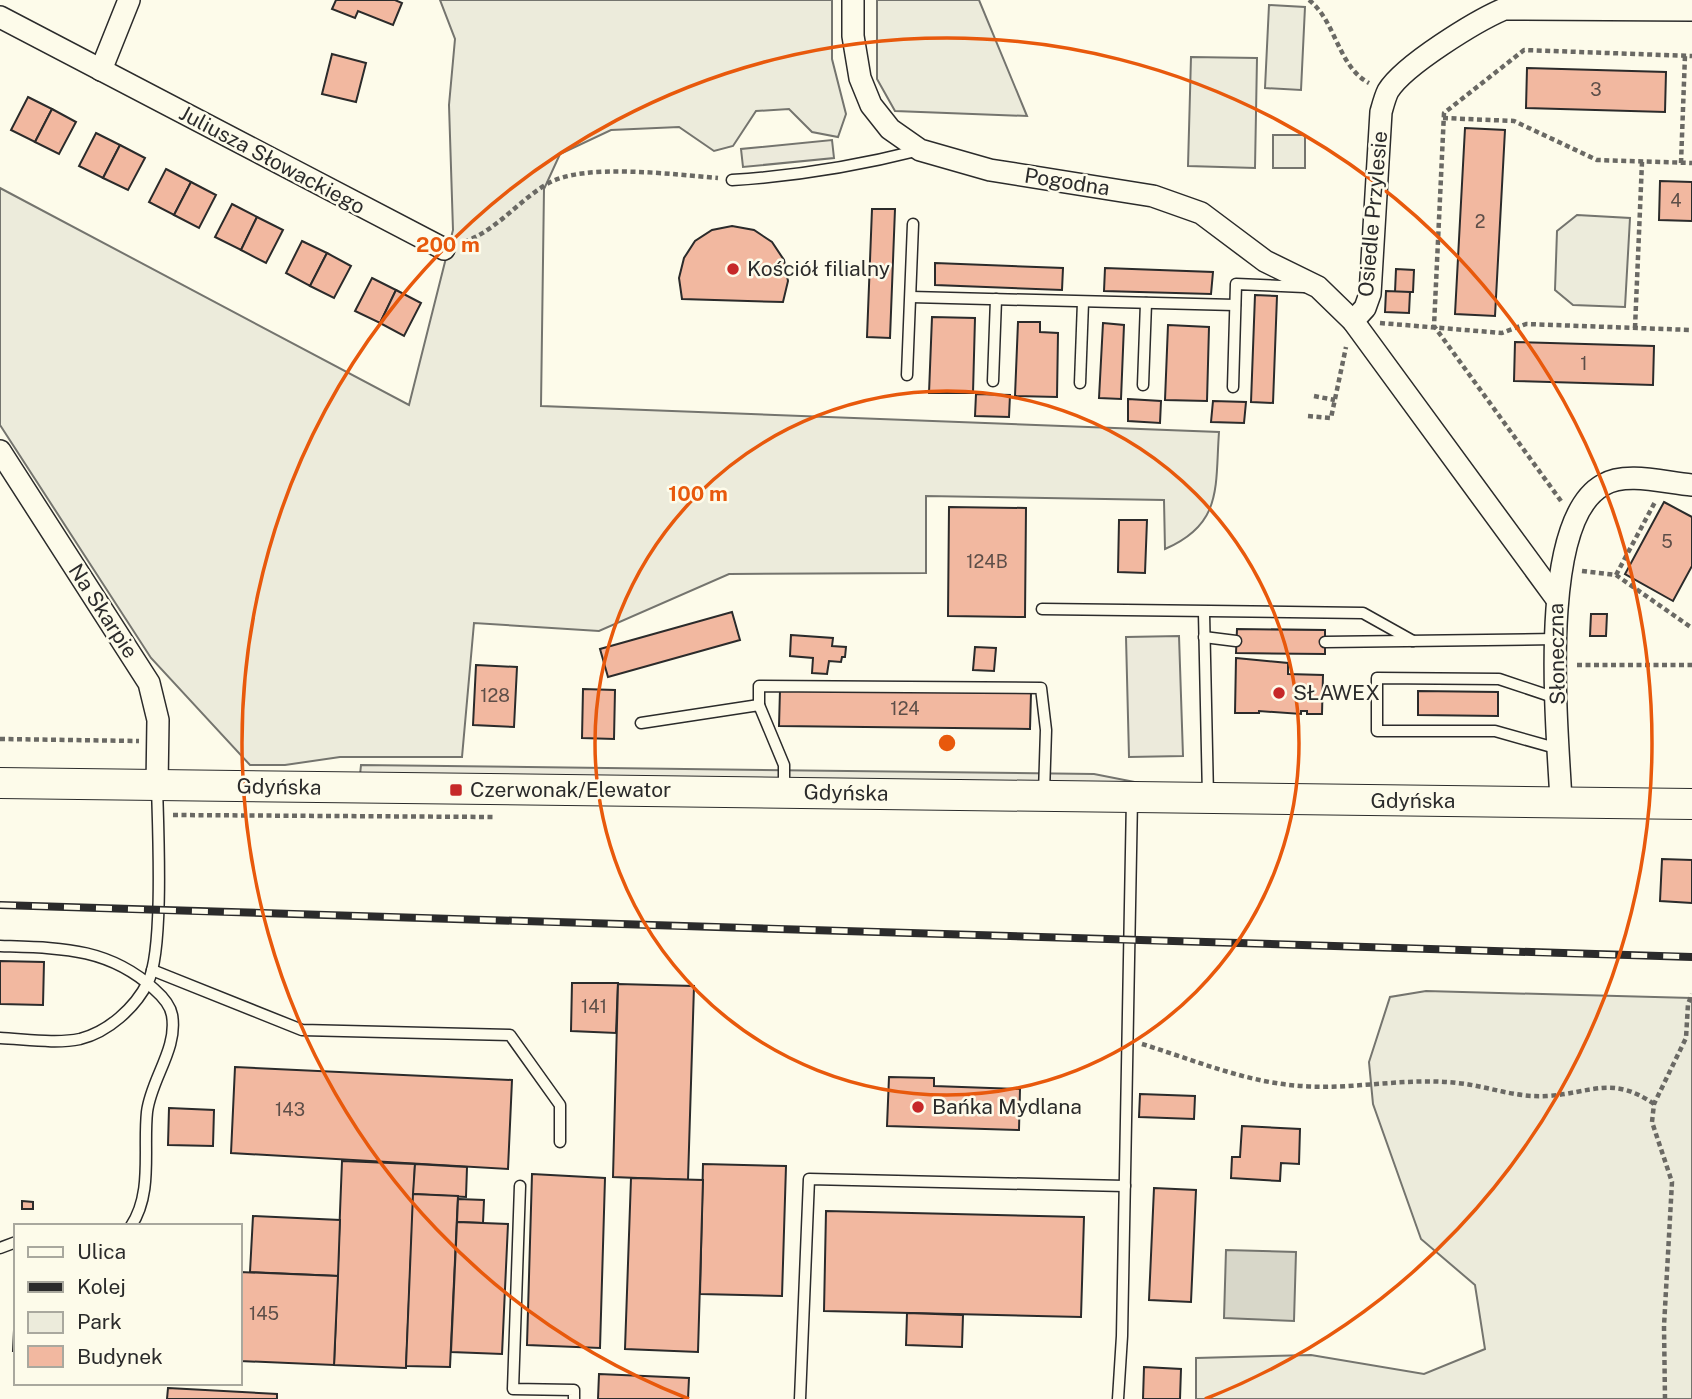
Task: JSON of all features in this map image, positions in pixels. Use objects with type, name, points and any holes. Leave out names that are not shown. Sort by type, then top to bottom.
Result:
[{"type":"main road","name":"Gdyńska","points":[[0,783],[1692,804]]},
{"type":"street","points":[[101,70],[130,0]]},
{"type":"street","name":"Pogodna","points":[[853,0],[853,36],[860,78],[871,105],[890,129],[920,150],[990,170],[1153,196],[1201,213],[1265,261],[1318,287],[1353,321]]},
{"type":"street","points":[[1387,92],[1401,75],[1483,18],[1504,9],[1692,10]]},
{"type":"street","name":"Juliusza Słowackiego","points":[[0,18],[444,249]]},
{"type":"street","name":"Osiedle Przylesie","points":[[1387,92],[1381,112],[1370,294],[1365,308],[1353,321],[1556,598]]},
{"type":"street","name":"Na Skarpie","points":[[0,451],[149,683],[158,720],[157,786]]},
{"type":"street","name":"Słoneczna","points":[[1561,801],[1556,598],[1575,520],[1587,497],[1604,484],[1626,479],[1692,485]]},
{"type":"lane","points":[[732,180],[798,176],[858,166],[920,150]]},
{"type":"lane","points":[[907,375],[913,224]]},
{"type":"lane","points":[[1233,387],[1236,284],[1318,287]]},
{"type":"lane","points":[[911,297],[1235,305]]},
{"type":"lane","points":[[993,381],[996,299]]},
{"type":"lane","points":[[1080,383],[1083,302]]},
{"type":"lane","points":[[1143,385],[1146,303]]},
{"type":"lane","points":[[1042,609],[1363,613],[1413,641]]},
{"type":"lane","points":[[1204,613],[1208,800]]},
{"type":"lane","points":[[1204,637],[1236,641]]},
{"type":"lane","points":[[1325,642],[1556,639]]},
{"type":"lane","points":[[1558,698],[1499,679],[1377,678],[1377,731],[1495,732],[1559,749]]},
{"type":"lane","points":[[784,792],[784,765],[759,705],[759,685],[1041,688],[1046,730],[1044,795]]},
{"type":"lane","points":[[641,723],[759,705]]},
{"type":"lane","points":[[0,1038],[80,1039],[113,1024],[148,983],[152,970],[158,910],[157,786]]},
{"type":"lane","points":[[1118,1399],[1132,798]]},
{"type":"lane","points":[[0,946],[61,948],[108,957],[148,983],[164,998],[172,1014],[171,1035],[151,1089],[142,1209],[132,1224]]},
{"type":"lane","points":[[152,970],[302,1030],[510,1035],[560,1105],[560,1142]]},
{"type":"lane","points":[[800,1399],[809,1179],[1125,1186]]},
{"type":"lane","points":[[520,1186],[513,1389],[574,1390],[574,1399]]},
{"type":"path","points":[[1309,0],[1329,25],[1353,68],[1364,80],[1387,92]]},
{"type":"path","points":[[1575,520],[1434,326],[1444,113],[1524,50],[1692,55]]},
{"type":"path","points":[[1681,163],[1685,55]]},
{"type":"path","points":[[1443,118],[1514,121],[1597,160],[1692,163]]},
{"type":"path","points":[[1635,328],[1642,162]]},
{"type":"path","points":[[444,249],[480,236],[536,191],[551,181],[569,176],[648,172],[732,180]]},
{"type":"path","points":[[1308,415],[1331,418],[1353,321],[1502,333],[1526,324],[1692,330]]},
{"type":"path","points":[[1314,396],[1335,400]]},
{"type":"path","points":[[1616,575],[1658,495]]},
{"type":"path","points":[[1574,569],[1616,575],[1692,628]]},
{"type":"path","points":[[1569,665],[1692,665]]},
{"type":"path","points":[[140,754],[144,741],[142,734]]},
{"type":"path","points":[[0,738],[144,741]]},
{"type":"path","points":[[1665,1399],[1664,1326],[1672,1182],[1660,1153],[1652,1122],[1654,1104],[1686,1038],[1688,1004],[1692,994]]},
{"type":"path","points":[[1128,1039],[1250,1078],[1302,1086],[1459,1083],[1500,1093],[1547,1096],[1594,1087],[1633,1090],[1654,1104]]},
{"type":"green space","points":[[440,0],[832,0],[832,59],[846,114],[838,137],[812,132],[789,109],[756,111],[733,146],[714,151],[679,127],[611,130],[560,154],[544,189],[541,406],[1219,432],[1215,487],[1207,515],[1184,539],[1165,549],[1164,500],[926,496],[926,573],[729,574],[599,631],[474,623],[462,757],[340,757],[285,765],[250,765],[151,658],[0,425],[0,188],[409,405],[453,230],[449,105],[455,39]]},
{"type":"green space","points":[[877,0],[979,0],[1027,116],[895,111],[877,79]]},
{"type":"green space","points":[[1269,5],[1305,7],[1301,90],[1265,88]]},
{"type":"green space","points":[[1191,57],[1257,58],[1255,168],[1188,166]]},
{"type":"green space","points":[[1273,135],[1305,135],[1305,168],[1273,168]]},
{"type":"green space","points":[[1577,215],[1630,218],[1625,307],[1573,305],[1555,290],[1557,231]]},
{"type":"green space","points":[[1426,991],[1692,998],[1692,1399],[1196,1399],[1196,1358],[1311,1355],[1424,1374],[1485,1349],[1475,1285],[1421,1239],[1373,1104],[1369,1062],[1390,997]]},
{"type":"shaded area","points":[[832,140],[834,158],[743,167],[741,149]]},
{"type":"shaded area","points":[[1179,636],[1183,756],[1129,757],[1126,637]]},
{"type":"shaded area","points":[[361,765],[1094,774],[1155,786],[360,775]]},
{"type":"shaded area","points":[[1226,1250],[1296,1252],[1294,1321],[1224,1318]]},
{"type":"building","points":[[336,0],[395,0],[402,3],[393,25],[358,11],[355,18],[332,9]]},
{"type":"building","points":[[332,54],[366,63],[356,102],[322,94]]},
{"type":"building","points":[[1527,68],[1666,72],[1665,112],[1526,108]]},
{"type":"building","points":[[28,97],[52,109],[35,142],[11,130]]},
{"type":"building","points":[[52,109],[76,122],[59,154],[35,142]]},
{"type":"building","points":[[1465,128],[1505,130],[1495,316],[1455,314]]},
{"type":"building","points":[[96,133],[120,145],[103,178],[79,166]]},
{"type":"building","points":[[120,145],[145,158],[128,190],[103,178]]},
{"type":"building","points":[[166,169],[191,182],[174,215],[149,202]]},
{"type":"building","points":[[1660,181],[1692,182],[1692,221],[1659,220]]},
{"type":"building","points":[[191,182],[216,195],[199,228],[174,215]]},
{"type":"building","points":[[232,204],[257,217],[241,250],[215,237]]},
{"type":"building","points":[[872,209],[895,209],[890,338],[867,337]]},
{"type":"building","points":[[257,217],[283,230],[266,263],[241,250]]},
{"type":"building","name":"Kościół filialny","points":[[732,226],[754,230],[772,242],[784,260],[788,281],[783,302],[682,299],[679,278],[684,258],[695,241],[712,230]]},
{"type":"building","points":[[302,241],[327,253],[310,286],[286,273]]},
{"type":"building","points":[[327,253],[351,266],[334,298],[310,286]]},
{"type":"building","points":[[935,263],[1063,268],[1062,290],[935,285]]},
{"type":"building","points":[[1105,268],[1213,272],[1211,294],[1104,291]]},
{"type":"building","points":[[1396,269],[1414,270],[1413,292],[1395,292]]},
{"type":"building","points":[[372,278],[396,290],[380,323],[355,311]]},
{"type":"building","points":[[396,290],[421,303],[404,336],[380,323]]},
{"type":"building","points":[[1386,291],[1410,292],[1409,313],[1385,312]]},
{"type":"building","points":[[1255,295],[1277,296],[1273,403],[1251,402]]},
{"type":"building","points":[[932,317],[975,318],[973,393],[929,393]]},
{"type":"building","points":[[1018,322],[1040,322],[1040,332],[1058,333],[1057,397],[1015,396]]},
{"type":"building","points":[[1103,323],[1124,325],[1121,399],[1099,398]]},
{"type":"building","points":[[1168,325],[1209,327],[1207,401],[1165,400]]},
{"type":"building","points":[[1515,342],[1654,346],[1653,385],[1514,381]]},
{"type":"building","points":[[976,394],[1010,395],[1009,417],[975,416]]},
{"type":"building","points":[[1128,399],[1161,401],[1160,423],[1128,421]]},
{"type":"building","points":[[1213,401],[1246,402],[1244,423],[1211,422]]},
{"type":"building","points":[[1664,502],[1692,517],[1692,566],[1673,601],[1625,574]]},
{"type":"building","points":[[949,507],[1026,508],[1025,617],[948,616]]},
{"type":"building","points":[[1119,520],[1147,520],[1145,573],[1118,572]]},
{"type":"building","points":[[732,612],[740,640],[608,677],[600,649]]},
{"type":"building","points":[[1591,614],[1607,614],[1606,636],[1590,636]]},
{"type":"building","points":[[1237,629],[1325,630],[1325,654],[1236,653]]},
{"type":"building","points":[[791,635],[833,638],[832,646],[846,647],[845,657],[842,657],[841,662],[829,661],[827,674],[812,673],[813,658],[790,656]]},
{"type":"building","points":[[975,647],[996,648],[994,671],[973,670]]},
{"type":"building","name":"SŁAWEX","points":[[1236,658],[1288,663],[1288,674],[1323,675],[1322,714],[1307,714],[1307,711],[1301,711],[1301,714],[1259,711],[1235,713]]},
{"type":"building","points":[[476,665],[517,667],[514,727],[473,725]]},
{"type":"building","points":[[583,689],[615,690],[614,739],[582,738]]},
{"type":"building","points":[[780,690],[1031,693],[1030,729],[779,726]]},
{"type":"building","points":[[1418,691],[1498,692],[1498,716],[1418,715]]},
{"type":"building","points":[[1662,859],[1692,860],[1692,903],[1660,901]]},
{"type":"building","points":[[0,961],[44,962],[43,1005],[0,1004]]},
{"type":"building","points":[[572,983],[618,983],[616,1033],[571,1031]]},
{"type":"building","points":[[618,984],[694,986],[688,1180],[613,1177]]},
{"type":"building","points":[[235,1067],[512,1080],[508,1169],[231,1153]]},
{"type":"building","points":[[889,1077],[934,1078],[934,1086],[1020,1089],[1019,1130],[887,1126]]},
{"type":"building","points":[[1140,1094],[1195,1096],[1194,1119],[1139,1117]]},
{"type":"building","points":[[169,1108],[214,1110],[213,1146],[168,1145]]},
{"type":"building","points":[[1242,1126],[1300,1129],[1299,1164],[1281,1163],[1280,1181],[1231,1178],[1232,1157],[1240,1157]]},
{"type":"building","points":[[342,1161],[415,1164],[406,1368],[334,1365]]},
{"type":"building","points":[[415,1164],[467,1167],[466,1197],[413,1194]]},
{"type":"building","points":[[703,1164],[786,1166],[782,1296],[700,1294]]},
{"type":"building","points":[[532,1174],[605,1178],[600,1348],[527,1345]]},
{"type":"building","points":[[631,1178],[703,1180],[698,1352],[625,1349]]},
{"type":"building","points":[[1154,1188],[1196,1190],[1191,1302],[1149,1300]]},
{"type":"building","points":[[413,1194],[458,1196],[450,1367],[406,1366]]},
{"type":"building","points":[[458,1199],[484,1200],[483,1223],[457,1222]]},
{"type":"building","points":[[22,1201],[33,1202],[33,1209],[22,1209]]},
{"type":"building","points":[[826,1211],[1084,1217],[1081,1317],[824,1311]]},
{"type":"building","points":[[253,1216],[340,1220],[338,1276],[250,1272]]},
{"type":"building","points":[[457,1222],[508,1224],[502,1354],[451,1352]]},
{"type":"building","points":[[242,1272],[338,1276],[334,1365],[242,1361]]},
{"type":"building","points":[[907,1313],[963,1315],[962,1347],[906,1345]]},
{"type":"building","points":[[1144,1367],[1181,1369],[1180,1399],[1143,1399]]},
{"type":"building","points":[[599,1374],[689,1378],[688,1399],[598,1399]]},
{"type":"building","points":[[168,1388],[277,1394],[277,1399],[167,1399]]},
{"type":"railway","points":[[0,905],[1692,957]]},
{"type":"place","name":"Kościół filialny","points":[[733,269]]},
{"type":"place","name":"SŁAWEX","points":[[1279,693]]},
{"type":"place","name":"Czerwonak/Elewator","points":[[456,790]]},
{"type":"place","name":"Bańka Mydlana","points":[[918,1107]]}]
